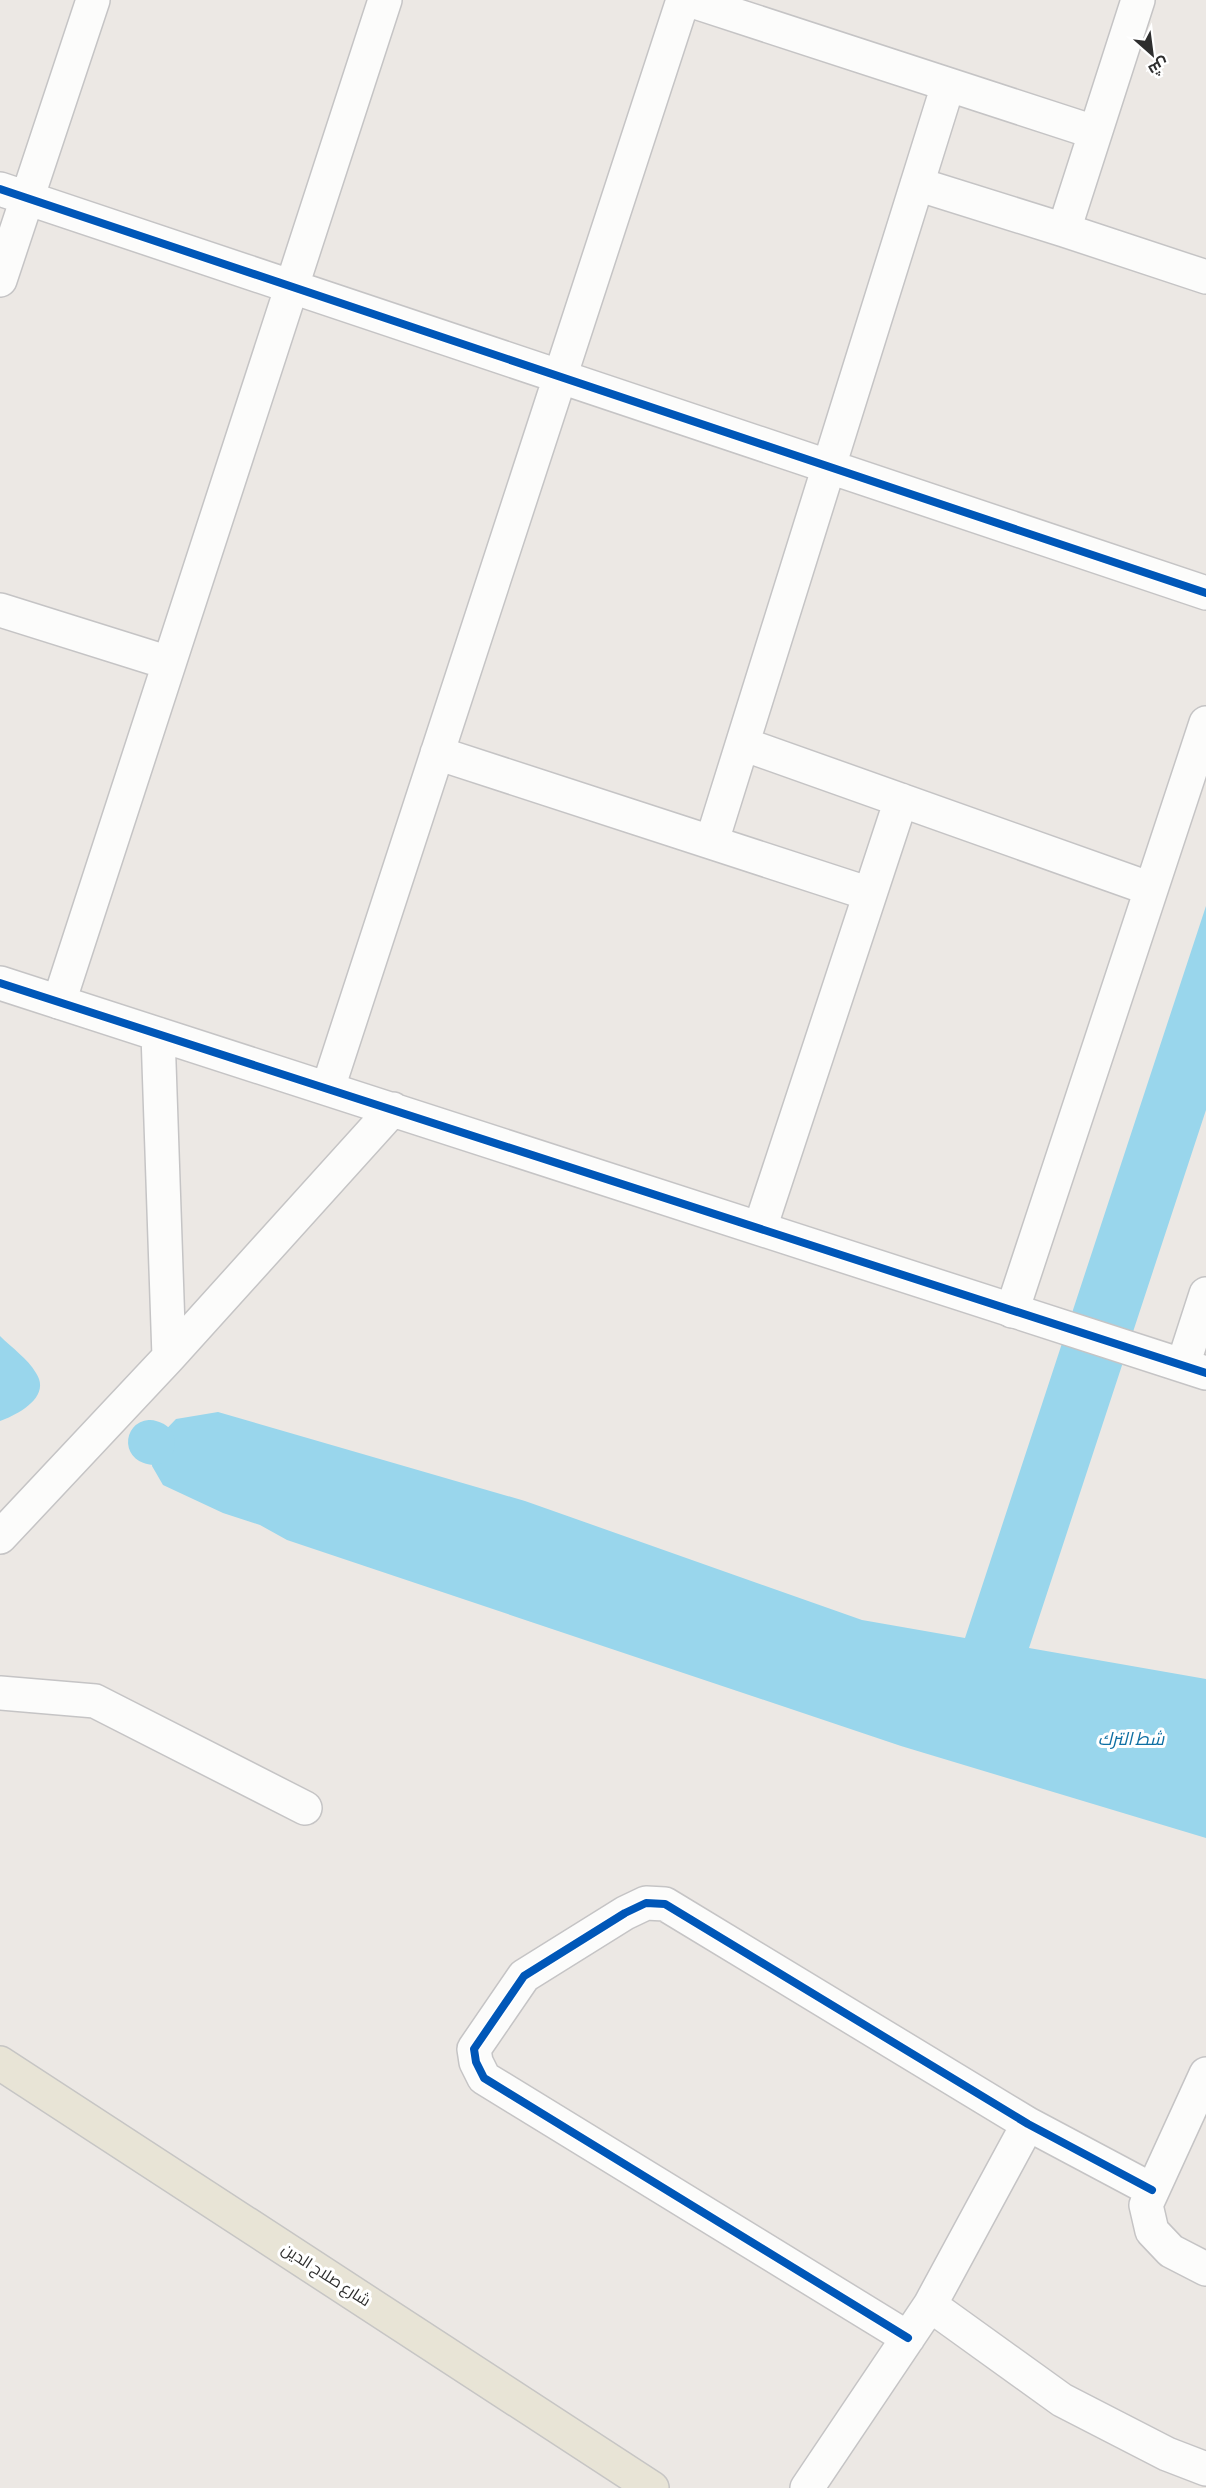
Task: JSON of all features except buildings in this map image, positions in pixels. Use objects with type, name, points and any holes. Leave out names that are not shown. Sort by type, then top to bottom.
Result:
[{"type":"main road","name":"شارع صلاح الدين","points":[[0,2063],[652,2488]]},
{"type":"street","points":[[0,280],[14,193],[93,0]]},
{"type":"street","points":[[59,1002],[385,0]]},
{"type":"street","points":[[328,1089],[683,0]]},
{"type":"street","points":[[689,0],[1094,132]]},
{"type":"street","points":[[1064,230],[1138,0]]},
{"type":"street","points":[[712,841],[948,85]]},
{"type":"street","points":[[917,184],[1206,277]]},
{"type":"street","points":[[14,193],[1206,593]]},
{"type":"street","points":[[0,610],[170,663]]},
{"type":"street","points":[[1012,1311],[1206,723]]},
{"type":"street","points":[[743,744],[1152,889]]},
{"type":"street","points":[[437,753],[870,894]]},
{"type":"street","points":[[760,1228],[901,800]]},
{"type":"street","points":[[0,983],[1194,1369],[1206,1294]]},
{"type":"street","points":[[158,1034],[169,1357]]},
{"type":"street","points":[[0,1537],[169,1357],[393,1109]]},
{"type":"street","points":[[0,1693],[95,1701],[305,1808]]},
{"type":"street","points":[[908,2338],[484,2078],[476,2062],[474,2049],[524,1976],[625,1912],[646,1903],[665,1904],[1029,2124],[1152,2190]]},
{"type":"street","points":[[1206,2074],[1146,2205],[1152,2231],[1171,2251],[1206,2269]]},
{"type":"street","points":[[807,2488],[930,2305],[1029,2124]]},
{"type":"street","points":[[930,2305],[1062,2400],[1167,2454],[1206,2469]]},
{"type":"water","name":"شط الترك","points":[[1206,906],[1206,1110],[1029,1648],[1206,1679],[1206,1838],[901,1746],[287,1540],[260,1525],[223,1513],[163,1485],[152,1466],[153,1443],[176,1419],[218,1412],[525,1501],[862,1620],[965,1638]]},
{"type":"water","points":[[0,1336],[29,1363],[40,1382],[40,1390],[23,1410],[0,1421]]},
{"type":"cycle path","points":[[0,189],[1206,593]]},
{"type":"cycle path","points":[[0,983],[1206,1373]]},
{"type":"cycle path","points":[[908,2338],[484,2078],[476,2062],[474,2049],[524,1976],[625,1913],[646,1903],[665,1904],[1028,2124],[1152,2190]]}]
